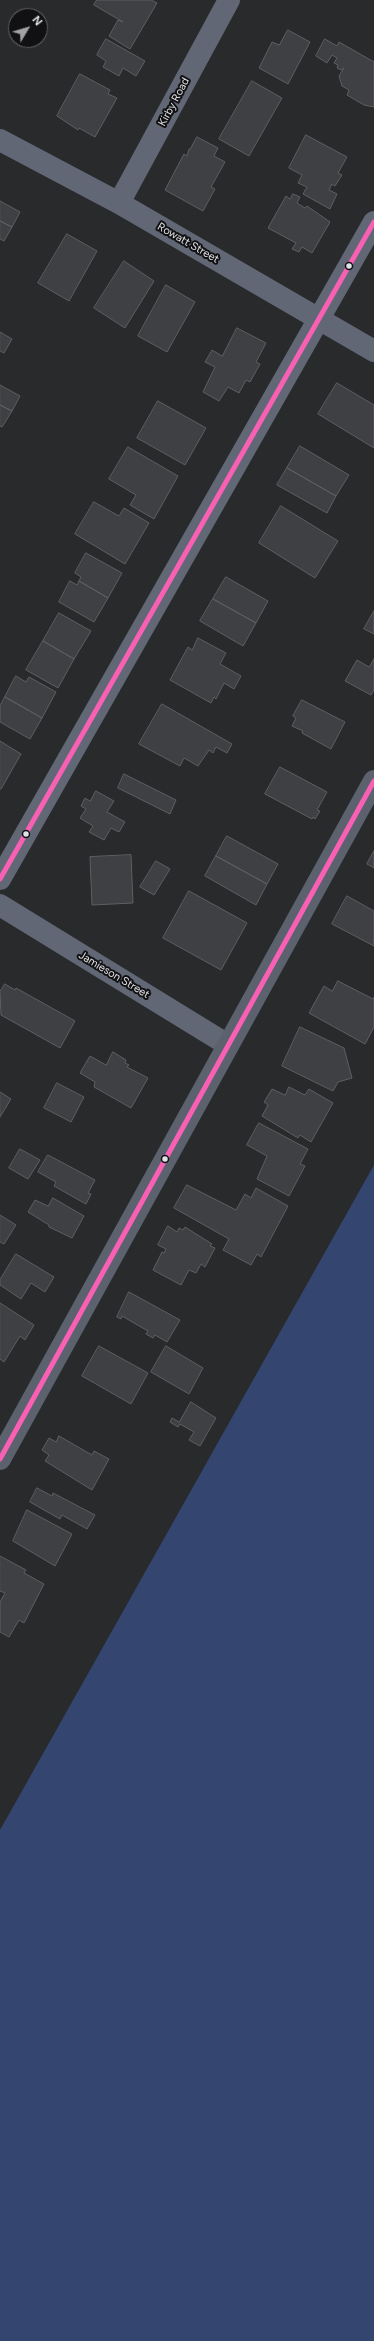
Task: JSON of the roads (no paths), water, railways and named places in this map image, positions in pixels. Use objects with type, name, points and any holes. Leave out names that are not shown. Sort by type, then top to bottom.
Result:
[{"type":"street","name":"Kirby Road","points":[[119,203],[229,0]]},
{"type":"street","name":"Rowatt Street","points":[[0,140],[119,203],[374,351]]},
{"type":"street","points":[[0,879],[320,320],[374,222]]},
{"type":"street","points":[[0,1459],[374,781]]},
{"type":"street","name":"Jamieson Street","points":[[0,905],[228,1045]]}]
